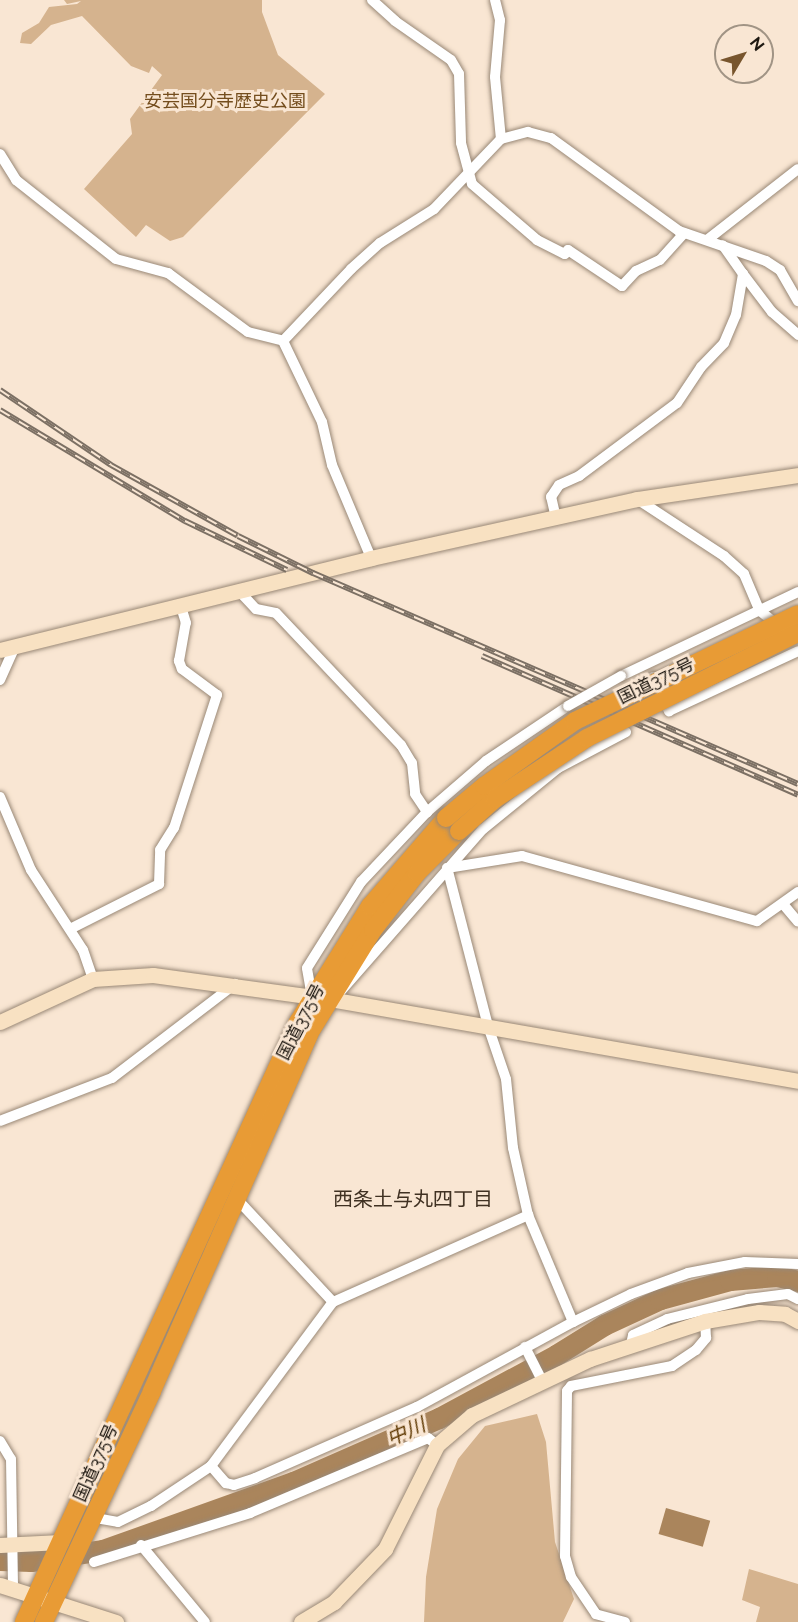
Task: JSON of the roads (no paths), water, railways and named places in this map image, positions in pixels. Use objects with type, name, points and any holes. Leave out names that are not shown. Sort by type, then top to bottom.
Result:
[{"type":"highway","name":"国道375号","points":[[44,1622],[48,1570],[321,998],[370,906],[453,824],[484,786],[575,721],[798,614]]},
{"type":"highway","name":"国道375号","points":[[453,824],[587,738],[798,633]]},
{"type":"highway","name":"国道375号","points":[[24,1622],[68,1569],[88,1522],[152,1391],[321,998]]},
{"type":"street","points":[[372,0],[395,21],[451,60],[459,74],[461,142],[468,172],[479,193],[537,240],[565,254],[568,250],[622,286],[636,271],[660,260],[684,233]]},
{"type":"street","points":[[495,0],[500,20],[495,77],[501,139]]},
{"type":"street","points":[[283,341],[380,243],[434,209],[501,139],[528,132],[551,138],[684,233],[766,261],[780,270],[798,301]]},
{"type":"street","points":[[0,154],[16,180],[117,259],[168,273],[248,332],[283,341],[322,422],[332,465],[371,558]]},
{"type":"street","points":[[707,240],[798,169]]},
{"type":"street","points":[[723,245],[772,312],[798,335]]},
{"type":"street","points":[[556,518],[551,497],[559,485],[579,476],[677,403],[701,367],[724,343],[736,315],[743,274]]},
{"type":"street","points":[[0,680],[7,648],[241,593],[371,558],[638,499],[798,475]]},
{"type":"street","points":[[638,499],[724,556],[744,574],[759,610],[798,640]]},
{"type":"street","points":[[321,998],[307,968],[336,918],[361,882],[427,812],[529,730],[568,706],[621,676],[648,666],[798,592]]},
{"type":"street","points":[[241,593],[256,609],[276,613],[402,745],[412,763],[415,794],[427,812]]},
{"type":"street","points":[[70,930],[159,884],[160,850],[174,828],[217,695],[182,669],[179,661],[186,623],[181,607]]},
{"type":"street","points":[[648,666],[669,711],[798,651]]},
{"type":"street","points":[[529,730],[558,768]]},
{"type":"street","points":[[321,998],[359,974],[447,868],[483,829],[558,768],[626,732]]},
{"type":"street","points":[[451,792],[483,829]]},
{"type":"street","points":[[0,797],[31,870],[83,950],[93,979]]},
{"type":"street","points":[[447,868],[522,856],[757,921],[798,892]]},
{"type":"street","points":[[447,868],[488,1026],[506,1079],[513,1148],[528,1215],[573,1322]]},
{"type":"street","points":[[783,904],[798,922]]},
{"type":"street","points":[[0,1022],[93,979],[153,975],[236,984],[321,998],[798,1082]]},
{"type":"street","points":[[0,1121],[112,1078],[236,984]]},
{"type":"street","points":[[236,1198],[333,1302]]},
{"type":"street","points":[[88,1522],[118,1522],[151,1506],[211,1466],[333,1302],[528,1215]]},
{"type":"street","points":[[211,1466],[226,1483],[234,1485],[255,1478],[417,1407],[525,1347],[631,1294],[688,1273],[745,1262],[798,1264]]},
{"type":"street","points":[[631,1344],[633,1335],[667,1319],[748,1299],[788,1294],[798,1299]]},
{"type":"street","points":[[301,1622],[334,1602],[385,1549],[437,1445],[472,1415],[540,1378],[631,1344],[705,1321],[759,1312],[785,1314],[798,1321]]},
{"type":"street","points":[[626,1622],[596,1614],[571,1577],[565,1556],[567,1391],[571,1386],[672,1366],[696,1350],[706,1338],[705,1321]]},
{"type":"street","points":[[525,1347],[540,1378]]},
{"type":"street","points":[[94,1562],[141,1545],[250,1513],[428,1438],[437,1445]]},
{"type":"street","points":[[0,1441],[10,1458],[8,1582],[46,1598],[116,1622]]},
{"type":"street","points":[[8,1546],[61,1542]]},
{"type":"street","points":[[141,1545],[205,1622]]},
{"type":"waterway","name":"中川","points":[[0,1560],[31,1561],[103,1550],[293,1482],[439,1418],[556,1355],[604,1325],[660,1299],[730,1280],[777,1276],[798,1281]]},
{"type":"railway","points":[[0,390],[111,465],[238,536],[313,573],[798,784]]},
{"type":"railway","points":[[0,410],[185,521],[287,570]]},
{"type":"railway","points":[[482,656],[798,795]]},
{"type":"district","name":"西条土与丸四丁目","points":[[413,1199]]},
{"type":"park label","name":"安芸国分寺歴史公園","points":[[225,101]]}]
